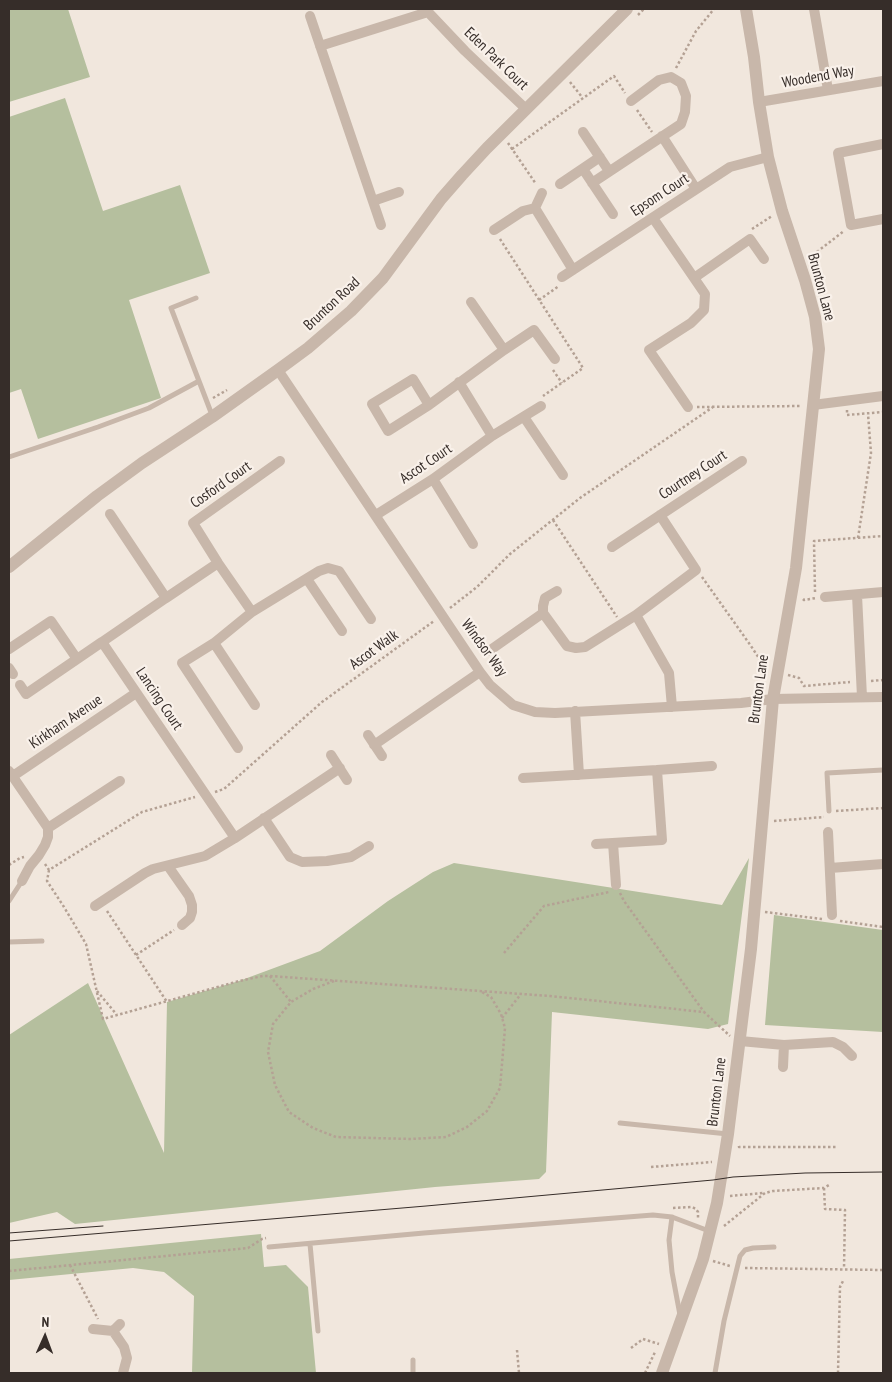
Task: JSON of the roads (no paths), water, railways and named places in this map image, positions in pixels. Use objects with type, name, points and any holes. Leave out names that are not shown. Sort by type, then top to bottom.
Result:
[{"type":"street","name":"Brunton Road","points":[[9,566],[97,496],[278,370],[331,329],[370,293],[462,174],[627,9]]},
{"type":"street","name":"Brunton Lane","points":[[662,1373],[703,1259],[734,1136],[740,1041],[751,949],[773,699],[796,568],[819,349],[815,317],[782,211],[768,157],[746,9]]},
{"type":"street","points":[[814,9],[828,90]]},
{"type":"street","name":"Eden Park Court","points":[[427,10],[465,51],[526,109]]},
{"type":"street","points":[[320,46],[427,10]]},
{"type":"street","points":[[310,16],[381,225]]},
{"type":"street","points":[[592,182],[681,124],[685,112],[686,96],[681,83],[671,77],[659,80],[631,101]]},
{"type":"street","name":"Woodend Way","points":[[759,102],[883,81]]},
{"type":"street","points":[[583,132],[609,171]]},
{"type":"street","points":[[659,138],[696,189]]},
{"type":"street","points":[[883,144],[838,153],[851,225],[883,219]]},
{"type":"street","name":"Epsom Court","points":[[562,277],[730,167],[768,157]]},
{"type":"street","points":[[560,184],[600,158]]},
{"type":"street","points":[[583,169],[613,214]]},
{"type":"street","points":[[373,201],[399,192]]},
{"type":"street","points":[[535,208],[542,193]]},
{"type":"street","points":[[494,230],[523,211],[535,208]]},
{"type":"street","points":[[535,208],[573,270]]},
{"type":"street","points":[[653,218],[705,294],[704,310],[691,323],[649,350],[688,407]]},
{"type":"street","points":[[694,278],[750,239],[764,259]]},
{"type":"street","points":[[471,302],[504,350]]},
{"type":"street","points":[[429,405],[413,380],[372,404],[388,431],[429,405],[534,330],[555,359]]},
{"type":"street","name":"Windsor Way","points":[[278,370],[480,672],[490,685],[513,705],[535,712],[555,713],[741,703],[773,699],[883,697]]},
{"type":"street","points":[[459,382],[492,436]]},
{"type":"street","points":[[813,405],[883,396],[883,405]]},
{"type":"street","name":"Ascot Court","points":[[376,515],[433,479],[492,436],[541,406]]},
{"type":"street","points":[[524,417],[563,475]]},
{"type":"street","name":"Cosford Court","points":[[218,563],[193,523],[280,461]]},
{"type":"street","name":"Courtney Court","points":[[612,547],[742,461]]},
{"type":"street","points":[[433,479],[473,544]]},
{"type":"street","points":[[110,514],[166,598]]},
{"type":"street","name":"Courtney Court","points":[[636,615],[696,570],[660,515]]},
{"type":"street","points":[[20,685],[26,694],[218,563],[252,612]]},
{"type":"street","points":[[238,748],[182,663],[214,643],[252,612],[319,571],[328,568],[339,570],[371,619]]},
{"type":"street","points":[[307,579],[342,631]]},
{"type":"street","points":[[556,591],[545,598],[543,613],[567,646],[585,647],[636,615],[669,673],[672,707]]},
{"type":"street","points":[[820,598],[883,592]]},
{"type":"street","points":[[857,594],[862,697]]},
{"type":"street","points":[[489,651],[543,613]]},
{"type":"street","points":[[9,649],[51,621],[77,659]]},
{"type":"street","name":"Lancing Court","points":[[102,642],[235,838]]},
{"type":"street","points":[[214,643],[255,704]]},
{"type":"street","points":[[374,745],[480,672]]},
{"type":"street","name":"Kirkham Avenue","points":[[11,773],[136,693]]},
{"type":"street","points":[[575,711],[579,775]]},
{"type":"street","points":[[368,735],[382,756]]},
{"type":"street","points":[[331,755],[347,780]]},
{"type":"street","points":[[523,778],[712,766]]},
{"type":"street","points":[[98,904],[145,873],[205,856],[340,768]]},
{"type":"street","points":[[596,844],[662,840],[657,770]]},
{"type":"street","points":[[11,773],[48,828],[48,838],[22,881]]},
{"type":"street","points":[[48,828],[120,781]]},
{"type":"street","points":[[264,818],[290,857],[302,862],[352,857],[369,846]]},
{"type":"street","points":[[828,832],[830,868],[828,918]]},
{"type":"street","points":[[613,843],[617,888]]},
{"type":"street","points":[[830,868],[883,864]]},
{"type":"street","points":[[168,866],[189,896],[192,904],[190,918],[182,925]]},
{"type":"street","points":[[740,1041],[784,1045],[833,1042],[843,1047],[852,1056]]},
{"type":"street","points":[[783,1067],[784,1045]]},
{"type":"street","points":[[94,1329],[113,1329],[124,1346],[127,1358],[123,1373]]},
{"type":"lane","points":[[196,298],[171,308],[212,416]]},
{"type":"lane","points":[[9,457],[149,408],[198,381]]},
{"type":"lane","points":[[829,811],[826,773],[883,770]]},
{"type":"lane","points":[[9,901],[22,881]]},
{"type":"lane","points":[[9,942],[42,941]]},
{"type":"lane","points":[[620,1123],[734,1136]]},
{"type":"lane","points":[[269,1247],[633,1215],[672,1217],[711,1231]]},
{"type":"lane","points":[[672,1217],[669,1240],[672,1272],[681,1322]]},
{"type":"lane","points":[[310,1244],[318,1332]]},
{"type":"lane","points":[[715,1373],[724,1321],[740,1256],[745,1250],[774,1247]]},
{"type":"lane","points":[[413,1360],[413,1373]]},
{"type":"tram line","points":[[9,1241],[426,1206],[733,1177],[805,1173],[883,1172]]},
{"type":"tram line","points":[[9,1233],[103,1226]]}]
